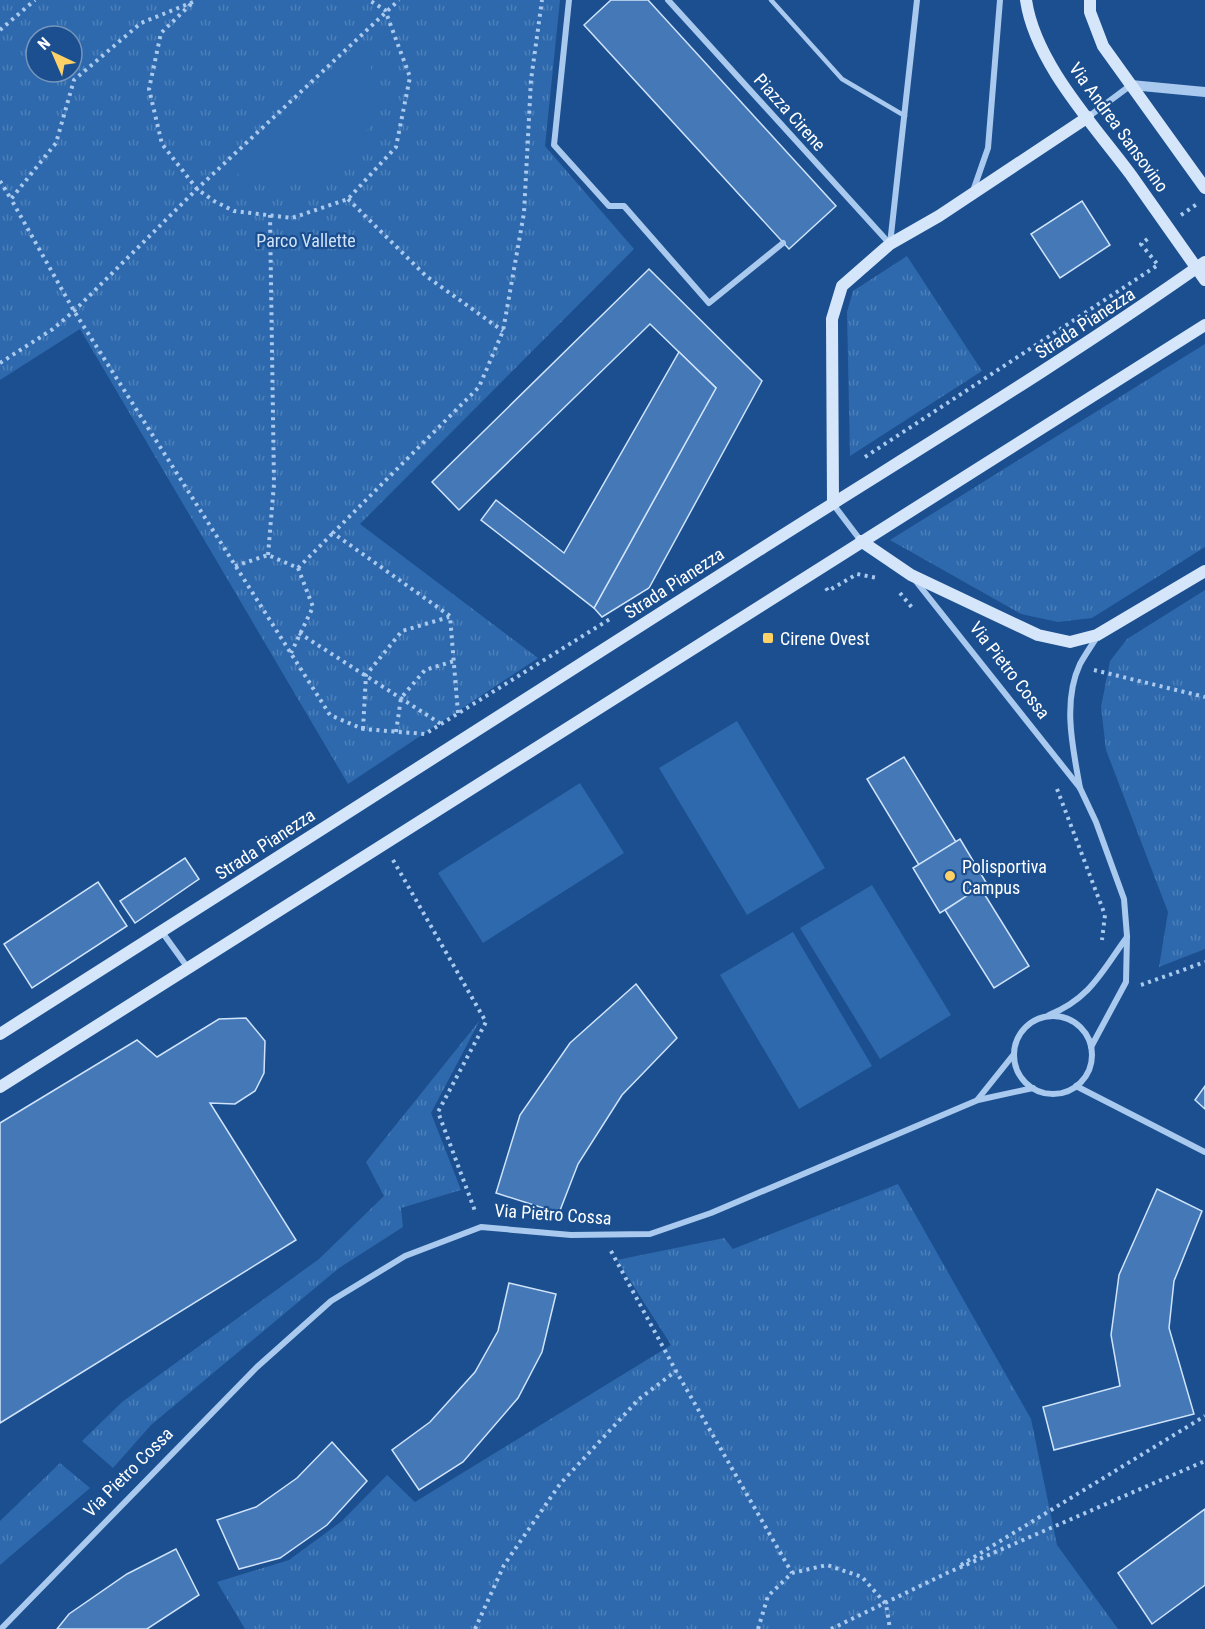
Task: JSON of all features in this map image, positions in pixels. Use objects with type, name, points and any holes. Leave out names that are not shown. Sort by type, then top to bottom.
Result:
[{"type":"main road","name":"Via Andrea Sansovino","points":[[1026,0],[1029,20],[1037,41],[1088,117],[1168,225],[1201,265]]},
{"type":"main road","name":"Via Andrea Sansovino","points":[[1090,0],[1090,12],[1103,46],[1205,188]]},
{"type":"main road","points":[[833,504],[832,320],[842,286],[890,244],[939,216],[973,191],[1088,117]]},
{"type":"main road","points":[[1201,265],[1205,280]]},
{"type":"main road","name":"Strada Pianezza","points":[[0,1034],[1004,397],[1201,265]]},
{"type":"main road","points":[[0,1087],[1205,325]]},
{"type":"main road","points":[[861,541],[911,575],[1038,635],[1070,642],[1097,635],[1205,571]]},
{"type":"street","points":[[569,0],[555,145],[609,206],[624,206],[709,303],[783,243]]},
{"type":"street","name":"Piazza Cirene","points":[[668,0],[890,244]]},
{"type":"street","points":[[890,244],[918,0]]},
{"type":"street","points":[[973,191],[988,148],[1000,0]]},
{"type":"street","points":[[1088,117],[1131,85],[1205,92]]},
{"type":"street","points":[[833,504],[861,541]]},
{"type":"street","name":"Via Pietro Cossa","points":[[1,1629],[257,1367],[331,1301],[405,1256],[481,1227],[604,1237],[650,1234],[711,1213],[978,1100],[1033,1088],[1054,1094],[1076,1086],[1090,1068],[1091,1047],[1126,982],[1127,936],[1124,899],[1096,822],[1080,788],[911,575]]},
{"type":"street","name":"Via Pietro Cossa","points":[[1080,788],[1072,740],[1071,700],[1079,666],[1097,635]]},
{"type":"street","points":[[161,932],[188,968]]},
{"type":"street","name":"Via Pietro Cossa","points":[[978,1100],[1014,1054],[1018,1038],[1024,1028],[1069,1007],[1082,997],[1127,936]]},
{"type":"street","points":[[1046,1016],[1059,1016],[1080,1026],[1091,1047]]},
{"type":"street","points":[[1014,1054],[1018,1071],[1033,1088]]},
{"type":"street","points":[[1076,1086],[1205,1152]]},
{"type":"lane","points":[[771,0],[842,79],[905,116]]},
{"type":"path","points":[[0,30],[35,0]]},
{"type":"path","points":[[194,1],[161,33],[149,89],[162,144],[197,189],[234,211],[292,218],[348,199],[396,147],[410,77],[385,10],[369,0]]},
{"type":"path","points":[[0,363],[53,329],[75,311],[197,189],[385,10],[399,0]]},
{"type":"path","points":[[298,568],[479,387],[503,331],[524,213],[531,80],[542,0]]},
{"type":"path","points":[[11,199],[56,143],[74,80],[141,23],[194,1]]},
{"type":"path","points":[[0,181],[75,311],[330,715],[363,729],[425,734]]},
{"type":"path","points":[[862,459],[1158,265],[1141,244],[1205,198]]},
{"type":"path","points":[[348,199],[426,276],[503,331]]},
{"type":"path","points":[[268,555],[274,484],[270,215]]},
{"type":"path","points":[[333,532],[450,616],[458,713]]},
{"type":"path","points":[[236,566],[268,555],[298,568],[313,607],[298,633],[291,653]]},
{"type":"path","points":[[815,571],[828,591],[857,574],[879,579]]},
{"type":"path","points":[[897,590],[920,617]]},
{"type":"path","points":[[363,729],[366,675],[402,631],[450,616]]},
{"type":"path","points":[[298,633],[441,724]]},
{"type":"path","points":[[396,732],[401,698],[425,670],[454,661]]},
{"type":"path","points":[[1079,666],[1205,697]]},
{"type":"path","points":[[1053,778],[1105,915],[1102,945]]},
{"type":"path","points":[[383,844],[486,1022],[438,1112],[481,1227]]},
{"type":"path","points":[[1119,993],[1205,962]]},
{"type":"path","points":[[604,1237],[676,1371],[792,1574]]},
{"type":"path","points":[[475,1629],[504,1565],[560,1484],[639,1399],[676,1371]]},
{"type":"path","points":[[947,1573],[1205,1416]]},
{"type":"path","points":[[831,1629],[947,1573],[1205,1461]]},
{"type":"path","points":[[758,1629],[768,1596],[792,1574],[827,1565],[862,1577],[886,1604],[890,1629]]},
{"type":"green space","name":"Parco Vallette","points":[[0,0],[560,0],[545,146],[634,249],[360,524],[538,658],[348,784],[80,329],[0,380]]},
{"type":"green space","points":[[361,41],[378,88],[369,128],[346,159],[316,181],[280,184],[253,182],[228,169]]},
{"type":"green space","points":[[907,256],[982,371],[850,456],[847,312],[853,291]]},
{"type":"green space","points":[[1205,344],[1205,547],[1092,618],[1058,622],[1021,614],[890,540]]},
{"type":"green space","points":[[1205,590],[1205,949],[1159,967],[1168,912],[1106,750],[1101,707],[1110,661],[1127,639]]},
{"type":"green space","points":[[737,721],[825,868],[747,915],[659,768]]},
{"type":"green space","points":[[580,783],[624,853],[483,943],[438,873]]},
{"type":"green space","points":[[872,885],[951,1015],[880,1059],[800,928]]},
{"type":"green space","points":[[793,932],[872,1066],[799,1109],[720,975]]},
{"type":"green space","points":[[480,1020],[431,1113],[461,1190],[401,1208],[403,1227],[339,1268],[151,1425],[113,1468],[82,1441],[122,1402],[319,1259],[384,1196],[366,1162]]},
{"type":"green space","points":[[898,1184],[1031,1419],[1057,1545],[1118,1629],[245,1629],[217,1582],[289,1560],[342,1521],[387,1475],[415,1502],[671,1345],[617,1260],[724,1238],[733,1249]]},
{"type":"green space","points":[[60,1463],[90,1488],[0,1565],[0,1521]]},
{"type":"building","points":[[611,0],[648,0],[836,206],[789,249],[584,25]]},
{"type":"building","points":[[1082,201],[1110,245],[1060,278],[1031,234]]},
{"type":"building","points":[[649,269],[762,381],[649,588],[602,617],[594,608],[716,388],[650,324],[459,510],[432,482]]},
{"type":"building","points":[[679,352],[716,388],[594,608],[481,520],[496,500],[564,553]]},
{"type":"building","points":[[904,757],[956,842],[919,865],[867,779]]},
{"type":"building","name":"Polisportiva Campus","points":[[960,839],[987,884],[940,913],[913,868]]},
{"type":"building","points":[[185,858],[199,879],[135,923],[120,901]]},
{"type":"building","points":[[98,882],[127,926],[32,988],[4,944]]},
{"type":"building","points":[[980,887],[1029,966],[994,988],[945,910]]},
{"type":"building","points":[[636,984],[677,1038],[622,1095],[578,1164],[559,1213],[496,1193],[520,1115],[570,1043]]},
{"type":"building","points":[[246,1018],[265,1041],[264,1073],[255,1091],[235,1104],[210,1103],[296,1240],[0,1423],[0,1123],[137,1040],[157,1057],[219,1019]]},
{"type":"building","points":[[1205,1086],[1205,1109],[1195,1100]]},
{"type":"building","points":[[1157,1189],[1202,1211],[1174,1281],[1169,1328],[1194,1414],[1054,1450],[1043,1407],[1120,1386],[1111,1335],[1119,1275]]},
{"type":"building","points":[[509,1283],[556,1294],[542,1352],[518,1398],[463,1462],[419,1490],[392,1450],[430,1422],[475,1372],[498,1331]]},
{"type":"building","points":[[332,1442],[367,1481],[327,1525],[280,1558],[239,1569],[217,1520],[256,1507],[297,1478]]},
{"type":"building","points":[[1205,1509],[1205,1585],[1152,1624],[1118,1573]]},
{"type":"building","points":[[176,1549],[199,1595],[147,1629],[57,1629],[69,1614],[127,1574]]},
{"type":"place","name":"Cirene Ovest","points":[[768,638]]},
{"type":"place","name":"Polisportiva Campus","points":[[950,876]]}]
